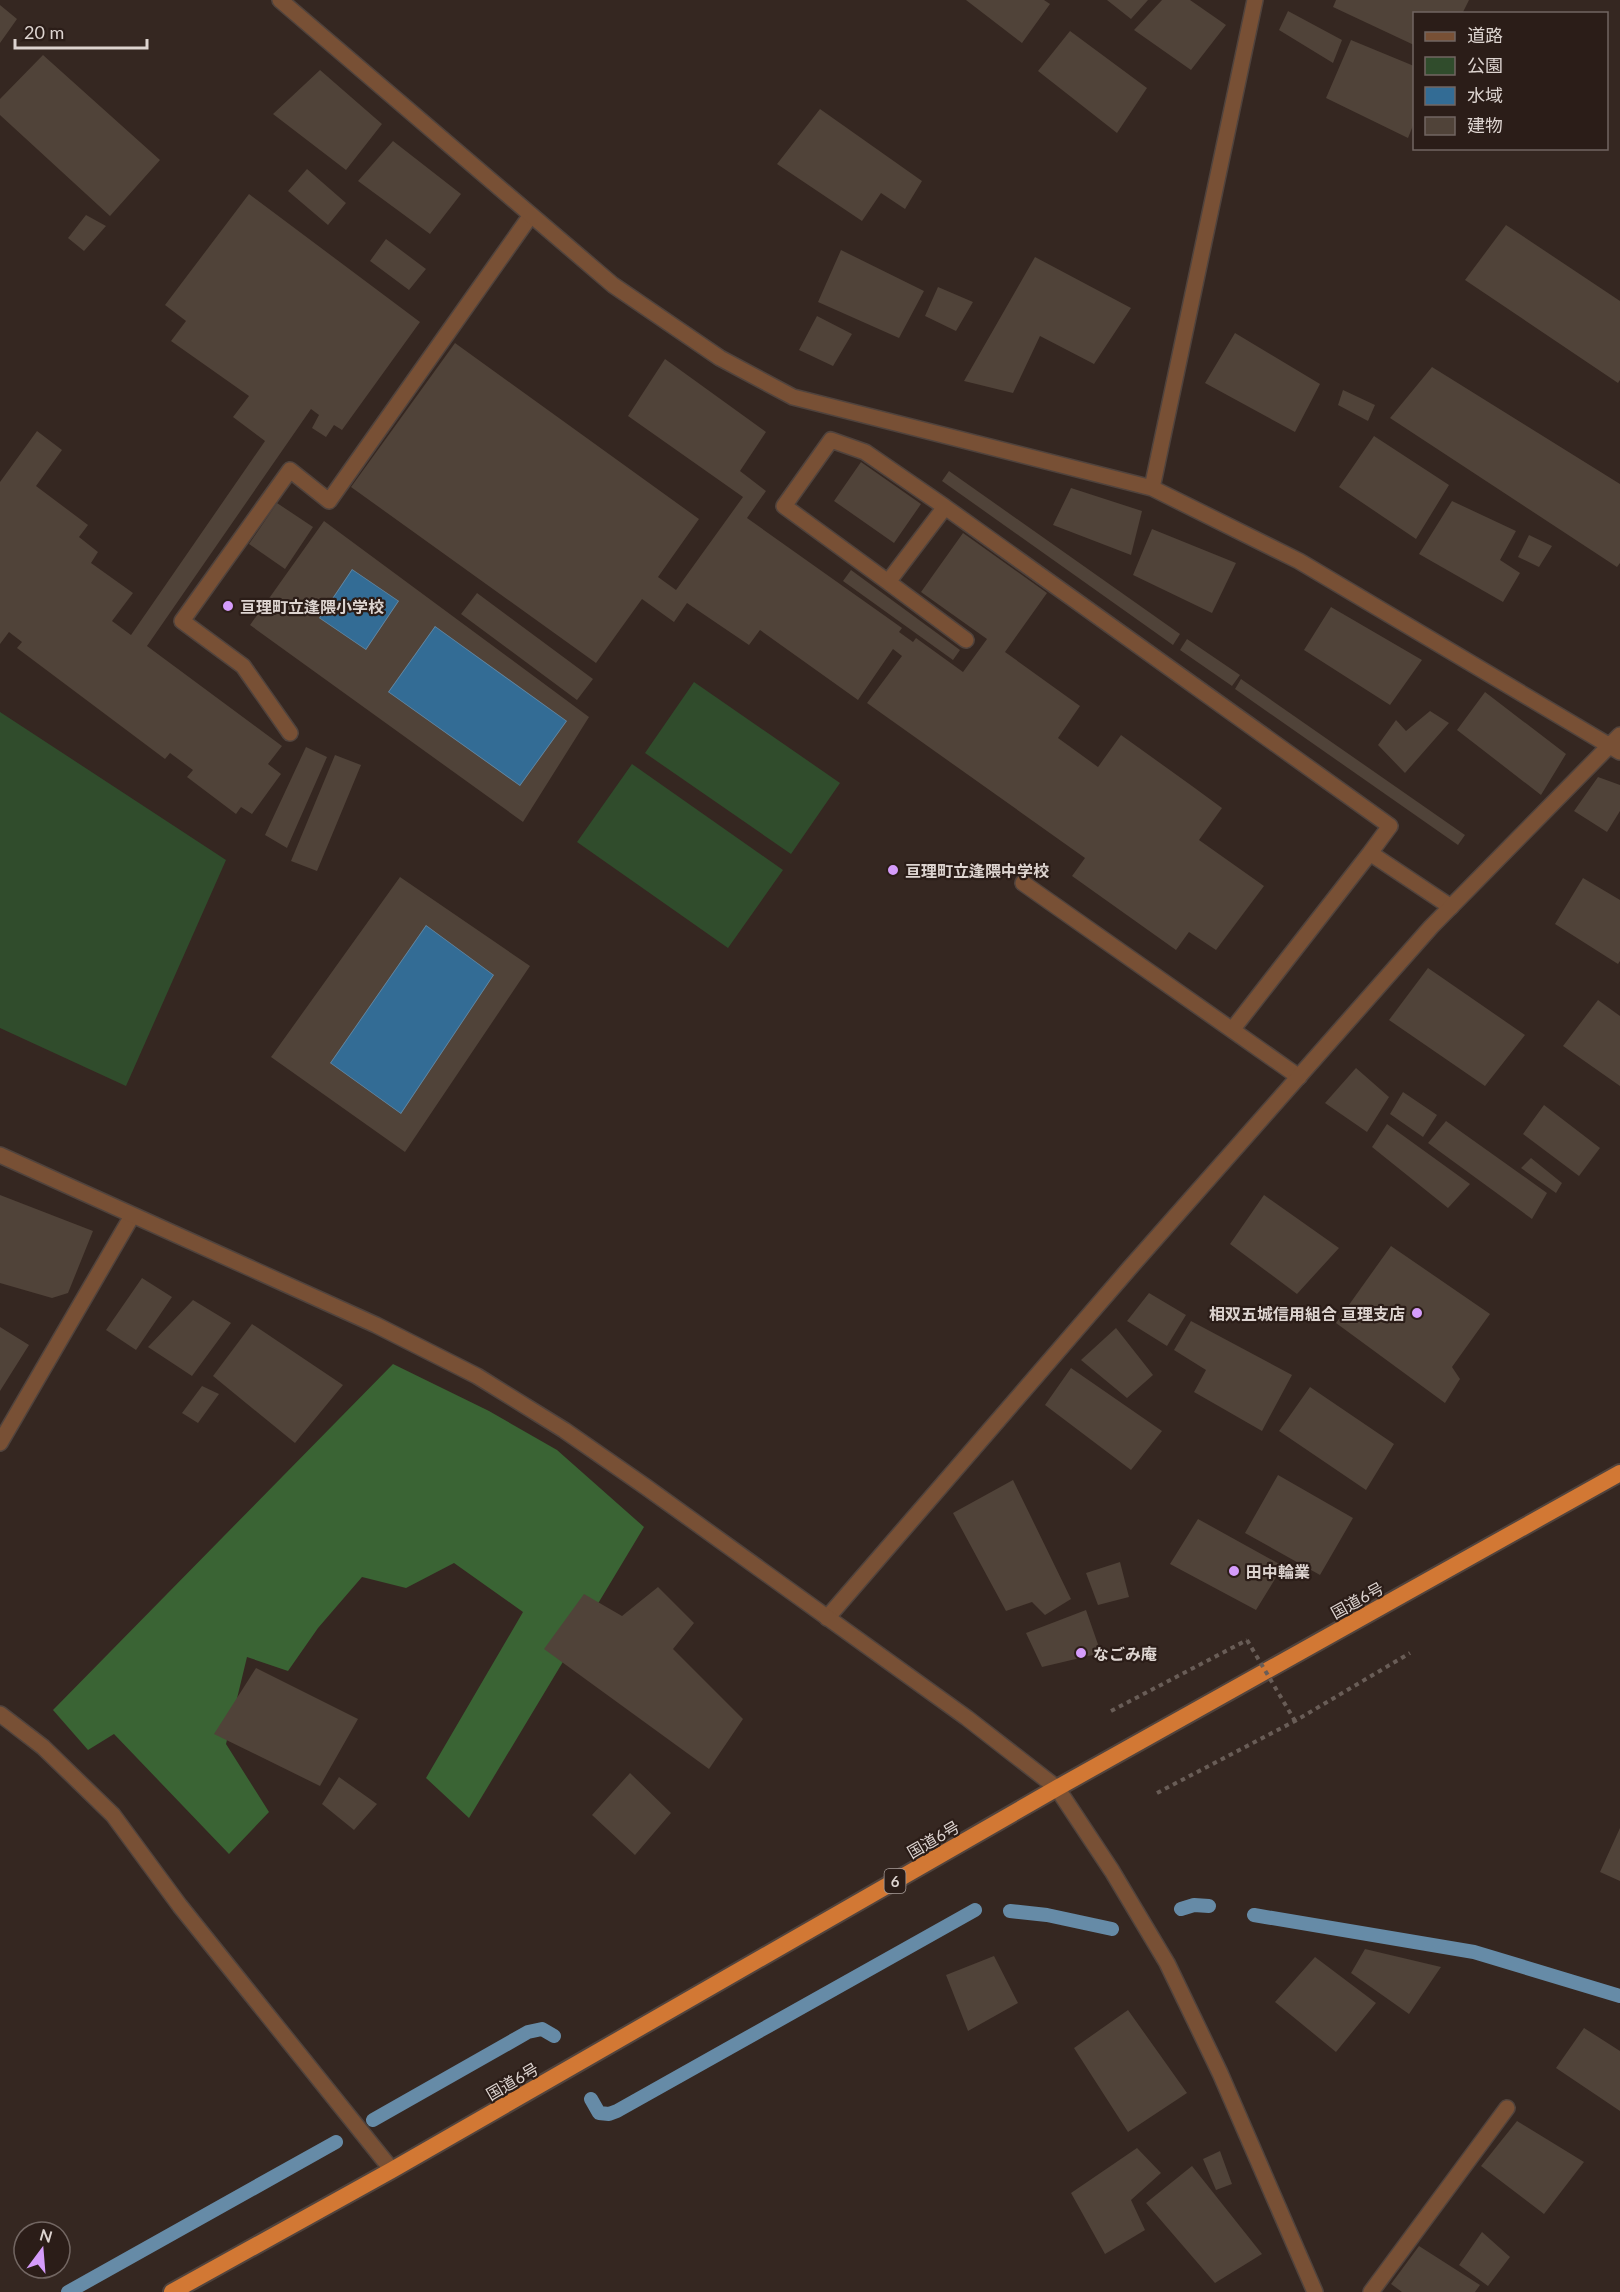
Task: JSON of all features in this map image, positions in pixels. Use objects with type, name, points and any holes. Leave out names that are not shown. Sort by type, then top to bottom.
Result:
[{"type":"highway","name":"国道6号","points":[[172,2292],[392,2170],[1057,1788],[1620,1473]]},
{"type":"street","points":[[280,0],[613,285],[720,358],[793,397],[1152,488],[1299,561],[1616,745],[1451,907],[1128,1269],[827,1618]]},
{"type":"street","points":[[1152,488],[1255,0]]},
{"type":"street","points":[[290,733],[243,666],[182,621],[290,470],[329,501],[531,215]]},
{"type":"street","points":[[966,640],[784,506],[831,440],[865,452],[945,507],[1390,826],[1232,1030]]},
{"type":"street","points":[[888,582],[945,507]]},
{"type":"street","points":[[1370,853],[1451,907]]},
{"type":"street","points":[[1023,883],[1299,1077]]},
{"type":"street","points":[[0,1155],[376,1325],[477,1376],[564,1430],[967,1718],[1057,1788],[1109,1866],[1167,1963],[1220,2073],[1315,2292]]},
{"type":"street","points":[[0,1443],[132,1216]]},
{"type":"street","points":[[0,1714],[43,1747],[113,1815],[180,1906],[392,2170]]},
{"type":"street","points":[[1371,2292],[1506,2108]]},
{"type":"path","points":[[1111,1711],[1247,1640],[1295,1721]]},
{"type":"path","points":[[1157,1793],[1295,1721],[1410,1653]]},
{"type":"green space","points":[[694,682],[840,783],[791,854],[645,753]]},
{"type":"green space","points":[[0,712],[226,860],[126,1086],[0,1028]]},
{"type":"green space","points":[[632,764],[783,870],[728,948],[577,842]]},
{"type":"green space","points":[[393,1364],[489,1411],[557,1450],[644,1527],[469,1818],[426,1778],[523,1612],[454,1563],[406,1588],[362,1577],[318,1628],[288,1671],[247,1657],[226,1744],[269,1812],[229,1854],[114,1734],[88,1750],[53,1710]]},
{"type":"water","points":[[352,569],[399,601],[366,650],[319,618]]},
{"type":"water","points":[[435,626],[567,721],[520,786],[388,692]]},
{"type":"water","points":[[426,925],[494,975],[401,1114],[330,1063]]},
{"type":"building","points":[[966,0],[1044,0],[1050,4],[1022,43]]},
{"type":"building","points":[[1107,0],[1148,0],[1131,19]]},
{"type":"building","points":[[1162,0],[1190,0],[1226,25],[1191,70],[1134,30]]},
{"type":"building","points":[[1336,0],[1469,0],[1463,12],[1413,12],[1413,45],[1333,7]]},
{"type":"building","points":[[0,5],[17,19],[0,43]]},
{"type":"building","points":[[1288,11],[1342,40],[1333,63],[1279,30]]},
{"type":"building","points":[[1070,31],[1147,88],[1117,133],[1038,71]]},
{"type":"building","points":[[1351,40],[1413,66],[1413,126],[1408,138],[1326,98]]},
{"type":"building","points":[[43,55],[160,160],[110,216],[0,115],[0,99]]},
{"type":"building","points":[[320,70],[382,124],[346,170],[273,114]]},
{"type":"building","points":[[820,109],[922,181],[905,209],[881,193],[862,221],[777,164]]},
{"type":"building","points":[[393,141],[461,194],[430,234],[358,181]]},
{"type":"building","points":[[307,169],[346,203],[328,225],[288,191]]},
{"type":"building","points":[[249,194],[420,322],[342,430],[334,425],[326,437],[312,428],[319,415],[311,409],[147,646],[282,746],[268,764],[281,774],[252,814],[241,807],[236,814],[187,777],[193,770],[170,753],[165,759],[17,648],[22,642],[9,632],[0,644],[0,482],[37,431],[62,450],[36,486],[88,525],[79,537],[98,552],[91,563],[133,593],[112,621],[131,635],[265,441],[233,417],[249,396],[171,341],[186,321],[165,305]]},
{"type":"building","points":[[86,215],[106,226],[84,251],[68,238]]},
{"type":"building","points":[[1506,225],[1620,301],[1620,380],[1618,383],[1465,280]]},
{"type":"building","points":[[386,239],[426,269],[409,290],[370,261]]},
{"type":"building","points":[[841,250],[924,291],[899,338],[818,302]]},
{"type":"building","points":[[1035,257],[1131,308],[1094,364],[1040,336],[1013,393],[964,381]]},
{"type":"building","points":[[938,287],[973,302],[956,331],[925,316]]},
{"type":"building","points":[[817,316],[852,334],[833,366],[799,350]]},
{"type":"building","points":[[1235,333],[1320,384],[1295,432],[1205,383]]},
{"type":"building","points":[[455,343],[699,519],[658,577],[676,590],[743,497],[628,416],[665,359],[766,432],[740,471],[766,491],[747,518],[902,628],[899,632],[913,642],[916,638],[963,672],[987,639],[921,592],[963,533],[1047,593],[1005,652],[1080,706],[1058,738],[1098,767],[1121,735],[1192,786],[1222,808],[1199,840],[1264,886],[1216,950],[1189,932],[1176,950],[1072,876],[1085,858],[867,703],[902,656],[893,649],[858,700],[760,630],[749,645],[687,603],[674,622],[642,599],[596,663],[351,487]]},
{"type":"building","points":[[1432,367],[1620,484],[1620,563],[1617,567],[1390,418]]},
{"type":"building","points":[[1343,390],[1375,405],[1368,421],[1338,405]]},
{"type":"building","points":[[1374,436],[1449,485],[1416,539],[1339,487]]},
{"type":"building","points":[[861,462],[921,504],[894,543],[834,501]]},
{"type":"building","points":[[949,471],[1180,634],[1173,645],[942,481]]},
{"type":"building","points":[[1071,488],[1142,511],[1131,555],[1053,525]]},
{"type":"building","points":[[1452,501],[1516,531],[1500,560],[1520,573],[1503,602],[1419,554]]},
{"type":"building","points":[[277,503],[313,527],[285,569],[249,544]]},
{"type":"building","points":[[324,521],[589,717],[523,822],[250,625]],"holes":[[[352,569],[399,601],[366,650],[319,618]],[[435,626],[567,721],[520,786],[388,692]]]},
{"type":"building","points":[[1152,529],[1236,563],[1212,613],[1133,575]]},
{"type":"building","points":[[1529,535],[1552,546],[1539,567],[1518,557]]},
{"type":"building","points":[[851,570],[960,650],[953,660],[843,581]]},
{"type":"building","points":[[477,593],[593,679],[577,700],[461,614]]},
{"type":"building","points":[[1331,607],[1422,660],[1390,705],[1304,650]]},
{"type":"building","points":[[1187,639],[1240,675],[1232,686],[1180,650]]},
{"type":"building","points":[[1241,679],[1465,835],[1458,845],[1235,689]]},
{"type":"building","points":[[1485,692],[1566,754],[1541,795],[1457,730]]},
{"type":"building","points":[[1430,711],[1449,723],[1405,773],[1378,745],[1396,720],[1406,731]]},
{"type":"building","points":[[306,747],[327,757],[287,848],[265,835]]},
{"type":"building","points":[[335,755],[361,765],[317,871],[291,861]]},
{"type":"building","points":[[1598,777],[1620,785],[1620,811],[1607,832],[1574,811]]},
{"type":"building","points":[[400,877],[530,966],[405,1152],[271,1057]],"holes":[[[426,925],[494,975],[401,1114],[330,1063]]]},
{"type":"building","points":[[1583,878],[1620,900],[1620,961],[1618,964],[1555,924]]},
{"type":"building","points":[[1428,968],[1525,1035],[1485,1086],[1389,1020]]},
{"type":"building","points":[[1598,1000],[1620,1016],[1620,1086],[1563,1046]]},
{"type":"building","points":[[1356,1068],[1389,1097],[1367,1132],[1325,1103]]},
{"type":"building","points":[[1403,1092],[1437,1115],[1423,1137],[1390,1114]]},
{"type":"building","points":[[1544,1105],[1600,1148],[1579,1176],[1523,1134]]},
{"type":"building","points":[[1446,1121],[1547,1193],[1532,1219],[1428,1143]]},
{"type":"building","points":[[1387,1124],[1470,1184],[1448,1208],[1372,1147]]},
{"type":"building","points":[[1531,1158],[1562,1183],[1556,1193],[1521,1168]]},
{"type":"building","points":[[0,1195],[93,1231],[68,1293],[52,1298],[0,1283]]},
{"type":"building","points":[[1264,1195],[1339,1248],[1297,1294],[1230,1244]]},
{"type":"building","points":[[1391,1246],[1490,1314],[1452,1367],[1460,1379],[1445,1403],[1336,1323]]},
{"type":"building","points":[[142,1278],[172,1297],[136,1350],[106,1330]]},
{"type":"building","points":[[1149,1293],[1186,1315],[1167,1346],[1127,1321]]},
{"type":"building","points":[[193,1300],[231,1323],[192,1376],[148,1347]]},
{"type":"building","points":[[1191,1321],[1292,1375],[1262,1431],[1194,1392],[1206,1370],[1174,1350]]},
{"type":"building","points":[[252,1324],[343,1385],[295,1443],[213,1376]]},
{"type":"building","points":[[0,1327],[29,1345],[0,1391]]},
{"type":"building","points":[[1116,1328],[1153,1375],[1127,1398],[1081,1360]]},
{"type":"building","points":[[1071,1368],[1162,1431],[1131,1470],[1045,1405]]},
{"type":"building","points":[[202,1386],[219,1394],[198,1423],[182,1413]]},
{"type":"building","points":[[1310,1387],[1394,1444],[1366,1490],[1279,1431]]},
{"type":"building","points":[[1278,1475],[1353,1518],[1320,1575],[1245,1533]]},
{"type":"building","points":[[1013,1480],[1071,1599],[1045,1615],[1032,1602],[1006,1611],[953,1513]]},
{"type":"building","points":[[1198,1519],[1283,1566],[1256,1610],[1170,1564]]},
{"type":"building","points":[[1120,1562],[1129,1597],[1098,1605],[1086,1573]]},
{"type":"building","points":[[658,1587],[694,1623],[673,1649],[743,1719],[709,1769],[544,1649],[584,1594],[622,1616]]},
{"type":"building","points":[[1086,1610],[1101,1653],[1042,1667],[1026,1633]]},
{"type":"building","points":[[256,1668],[358,1719],[320,1786],[214,1734]]},
{"type":"building","points":[[630,1773],[671,1813],[635,1855],[592,1815]]},
{"type":"building","points":[[339,1777],[377,1804],[354,1830],[322,1804]]},
{"type":"building","points":[[1620,1828],[1620,1881],[1600,1872]]},
{"type":"building","points":[[1365,1949],[1441,1967],[1409,2014],[1351,1973]]},
{"type":"building","points":[[994,1956],[1018,2003],[968,2031],[946,1975]]},
{"type":"building","points":[[1315,1957],[1376,2003],[1336,2052],[1275,2002]]},
{"type":"building","points":[[1128,2010],[1187,2093],[1128,2132],[1074,2048]]},
{"type":"building","points":[[1584,2028],[1620,2051],[1620,2111],[1556,2068]]},
{"type":"building","points":[[1517,2121],[1584,2162],[1544,2214],[1481,2166]]},
{"type":"building","points":[[1137,2148],[1161,2173],[1131,2200],[1145,2230],[1105,2254],[1071,2193]]},
{"type":"building","points":[[1220,2151],[1232,2184],[1216,2190],[1203,2159]]},
{"type":"building","points":[[1192,2166],[1262,2254],[1215,2283],[1146,2203]]},
{"type":"building","points":[[1482,2232],[1510,2257],[1488,2286],[1459,2265]]},
{"type":"building","points":[[1419,2246],[1480,2285],[1475,2292],[1402,2292],[1391,2284]]},
{"type":"waterway","points":[[1181,1909],[1194,1905],[1209,1906]]},
{"type":"waterway","points":[[591,2099],[599,2113],[609,2114],[617,2111],[975,1910]]},
{"type":"waterway","points":[[1010,1911],[1047,1915],[1112,1929]]},
{"type":"waterway","points":[[1254,1915],[1474,1952],[1620,1996]]},
{"type":"waterway","points":[[373,2120],[528,2032],[542,2029],[554,2036]]},
{"type":"waterway","points":[[68,2292],[336,2142]]},
{"type":"place","name":"亘理町立逢隈小学校","points":[[228,606]]},
{"type":"place","name":"亘理町立逢隈中学校","points":[[893,870]]},
{"type":"place","name":"相双五城信用組合 亘理支店","points":[[1417,1313]]},
{"type":"place","name":"田中輪業","points":[[1234,1571]]},
{"type":"place","name":"なごみ庵","points":[[1081,1653]]}]
